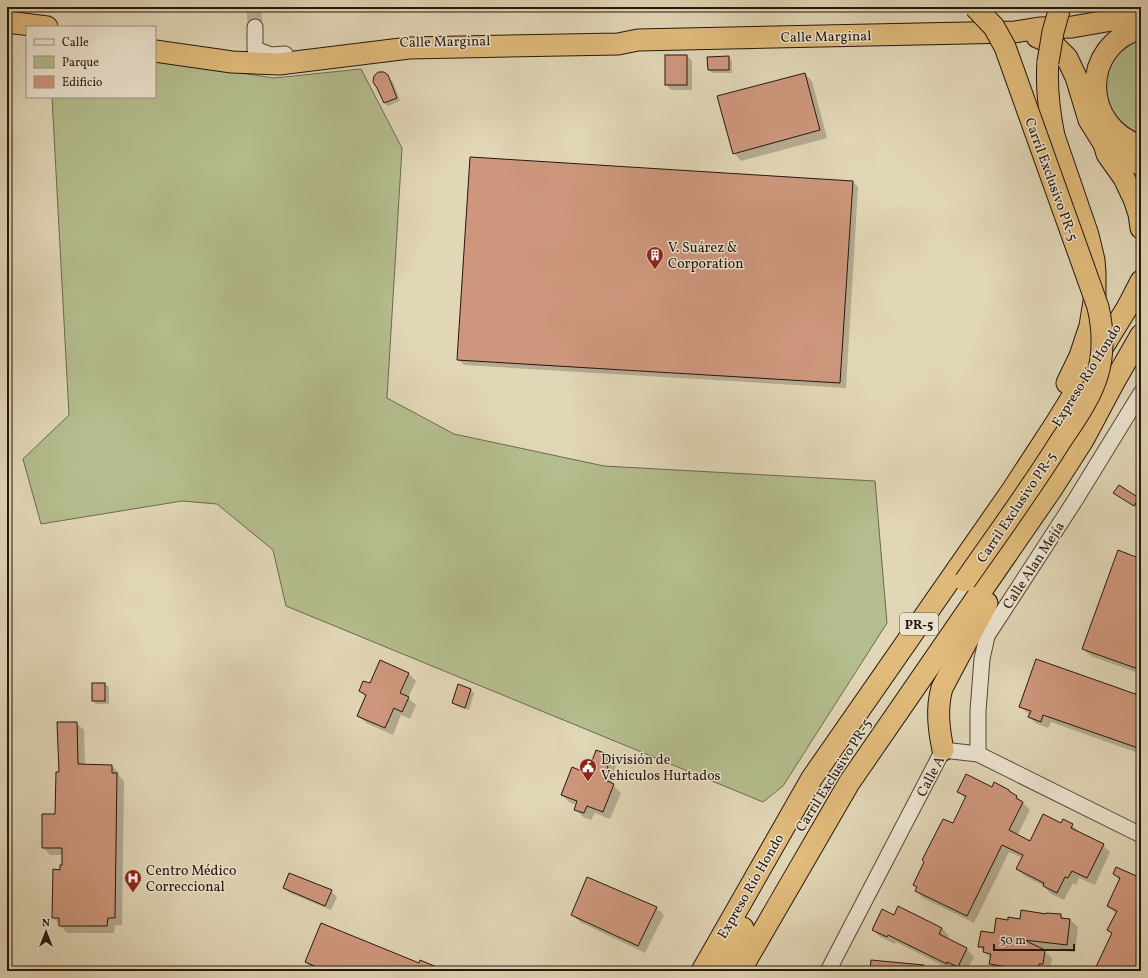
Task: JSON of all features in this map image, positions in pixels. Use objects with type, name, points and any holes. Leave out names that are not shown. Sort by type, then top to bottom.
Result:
[{"type":"highway","name":"Carril Exclusivo PR-5","points":[[719,971],[761,894],[821,791],[864,726],[1044,468],[1080,412],[1098,375],[1103,339],[1098,307],[1005,47],[994,26],[975,7]]},
{"type":"highway","points":[[1056,423],[1068,382],[1088,335],[1092,317],[1095,285],[1094,260],[1088,235],[1054,136],[1047,87],[1048,62],[1053,32],[1060,7]]},
{"type":"highway","points":[[1015,32],[1039,28],[1072,27],[1141,16]]},
{"type":"highway","points":[[7,22],[39,26]]},
{"type":"highway","points":[[7,28],[26,30]]},
{"type":"highway","points":[[1141,28],[1127,33],[1119,38],[1107,50],[1097,71],[1096,87],[1098,104],[1111,128],[1132,143],[1141,146]]},
{"type":"highway","points":[[1015,32],[1038,37],[1053,44],[1067,58],[1076,77],[1090,120],[1104,144],[1107,154],[1124,178],[1132,193],[1139,214],[1141,228]]},
{"type":"highway","name":"Calle Marginal","points":[[254,56],[279,64],[409,48],[618,44],[638,40],[1015,32]]},
{"type":"highway","points":[[156,44],[254,56]]},
{"type":"highway","points":[[156,51],[224,61],[254,56]]},
{"type":"highway","points":[[1104,144],[1141,165]]},
{"type":"highway","points":[[1141,275],[1141,281]]},
{"type":"highway","name":"Expreso Río Hondo","points":[[702,971],[812,778],[1008,495],[1056,423],[1127,308],[1141,281]]},
{"type":"highway","name":"Expreso Río Hondo","points":[[740,971],[849,782],[1051,490],[1083,440],[1141,334]]},
{"type":"highway","points":[[943,750],[938,714],[939,698],[942,688],[982,611],[1051,490]]},
{"type":"street","points":[[254,56],[255,27]]},
{"type":"street","name":"Calle Alan Mejía","points":[[978,754],[982,659],[987,636],[1074,502],[1141,393]]},
{"type":"street","name":"Calle A","points":[[828,971],[943,750],[978,754],[1141,835]]},
{"type":"green space","points":[[1141,38],[1141,137],[1117,124],[1103,88],[1106,70],[1123,46]]},
{"type":"green space","points":[[156,60],[274,78],[361,69],[402,148],[387,398],[454,434],[604,466],[875,481],[887,623],[783,786],[763,802],[286,606],[273,550],[217,504],[182,501],[41,524],[23,459],[69,415],[52,98],[156,98]]},
{"type":"building","points":[[665,55],[687,55],[687,85],[665,85]]},
{"type":"building","points":[[729,56],[729,70],[708,70],[707,57]]},
{"type":"building","points":[[378,72],[384,72],[388,75],[397,98],[384,103],[373,82],[374,76]]},
{"type":"building","points":[[805,73],[820,130],[733,154],[717,96]]},
{"type":"building","name":"V. Suárez & Corporation","points":[[470,157],[853,181],[840,383],[457,360]]},
{"type":"building","points":[[1119,485],[1139,498],[1134,506],[1113,493]]},
{"type":"building","points":[[1118,550],[1141,559],[1141,670],[1082,649]]},
{"type":"building","points":[[1036,659],[1141,696],[1141,749],[1043,715],[1041,722],[1028,717],[1031,711],[1019,707]]},
{"type":"building","points":[[380,660],[409,673],[400,693],[409,697],[402,712],[394,708],[385,728],[357,716],[366,695],[359,691],[363,681],[370,683]]},
{"type":"building","points":[[92,683],[105,683],[105,701],[92,701]]},
{"type":"building","points":[[458,684],[471,689],[465,708],[452,703]]},
{"type":"building","points":[[57,722],[77,722],[78,764],[112,765],[112,773],[117,773],[115,918],[108,918],[107,926],[59,926],[59,918],[52,918],[53,869],[60,870],[60,865],[62,865],[62,848],[42,848],[42,814],[55,814],[56,772],[59,772]]},
{"type":"building","name":"División de Vehiculos Hurtados","points":[[596,750],[610,755],[606,765],[608,767],[603,779],[614,784],[603,812],[587,806],[584,813],[574,810],[577,801],[561,795],[572,767],[584,772],[589,759],[592,761]]},
{"type":"building","points":[[966,774],[992,787],[994,782],[1009,790],[1017,796],[1016,798],[1023,802],[1009,830],[1030,841],[1043,814],[1061,823],[1063,819],[1073,824],[1071,828],[1104,844],[1087,878],[1072,871],[1068,878],[1065,877],[1057,893],[1043,886],[1044,883],[1016,869],[1023,855],[1002,845],[967,916],[915,891],[917,887],[913,885],[924,862],[922,860],[943,819],[953,823],[966,796],[957,792]]},
{"type":"building","points":[[1116,867],[1141,878],[1141,971],[1094,971],[1112,933],[1107,930],[1117,911],[1107,906],[1120,878],[1113,874]]},
{"type":"building","points":[[289,873],[332,890],[325,906],[283,888]]},
{"type":"building","points":[[587,877],[657,907],[638,946],[571,915]]},
{"type":"building","points":[[898,906],[942,928],[939,934],[967,948],[958,967],[947,962],[947,964],[888,935],[887,937],[872,930],[882,909],[894,915]]},
{"type":"building","points":[[1021,910],[1046,914],[1061,914],[1061,918],[1070,919],[1067,945],[1024,940],[1045,950],[1043,964],[1039,964],[1039,968],[1037,968],[1036,971],[989,964],[991,954],[983,952],[984,947],[978,947],[981,931],[994,933],[996,918],[1008,920],[1008,917],[1020,919]]},
{"type":"building","points":[[321,923],[419,963],[420,960],[446,971],[326,971],[305,962]]},
{"type":"building","points":[[871,960],[924,965],[923,971],[870,971]]},
{"type":"tunnel","points":[[254,7],[255,27]]},
{"type":"place","name":"V. Suárez & Corporation","points":[[655,270]]},
{"type":"place","name":"División de Vehiculos Hurtados","points":[[588,782]]},
{"type":"place","name":"Centro Médico Correccional","points":[[133,893]]}]
